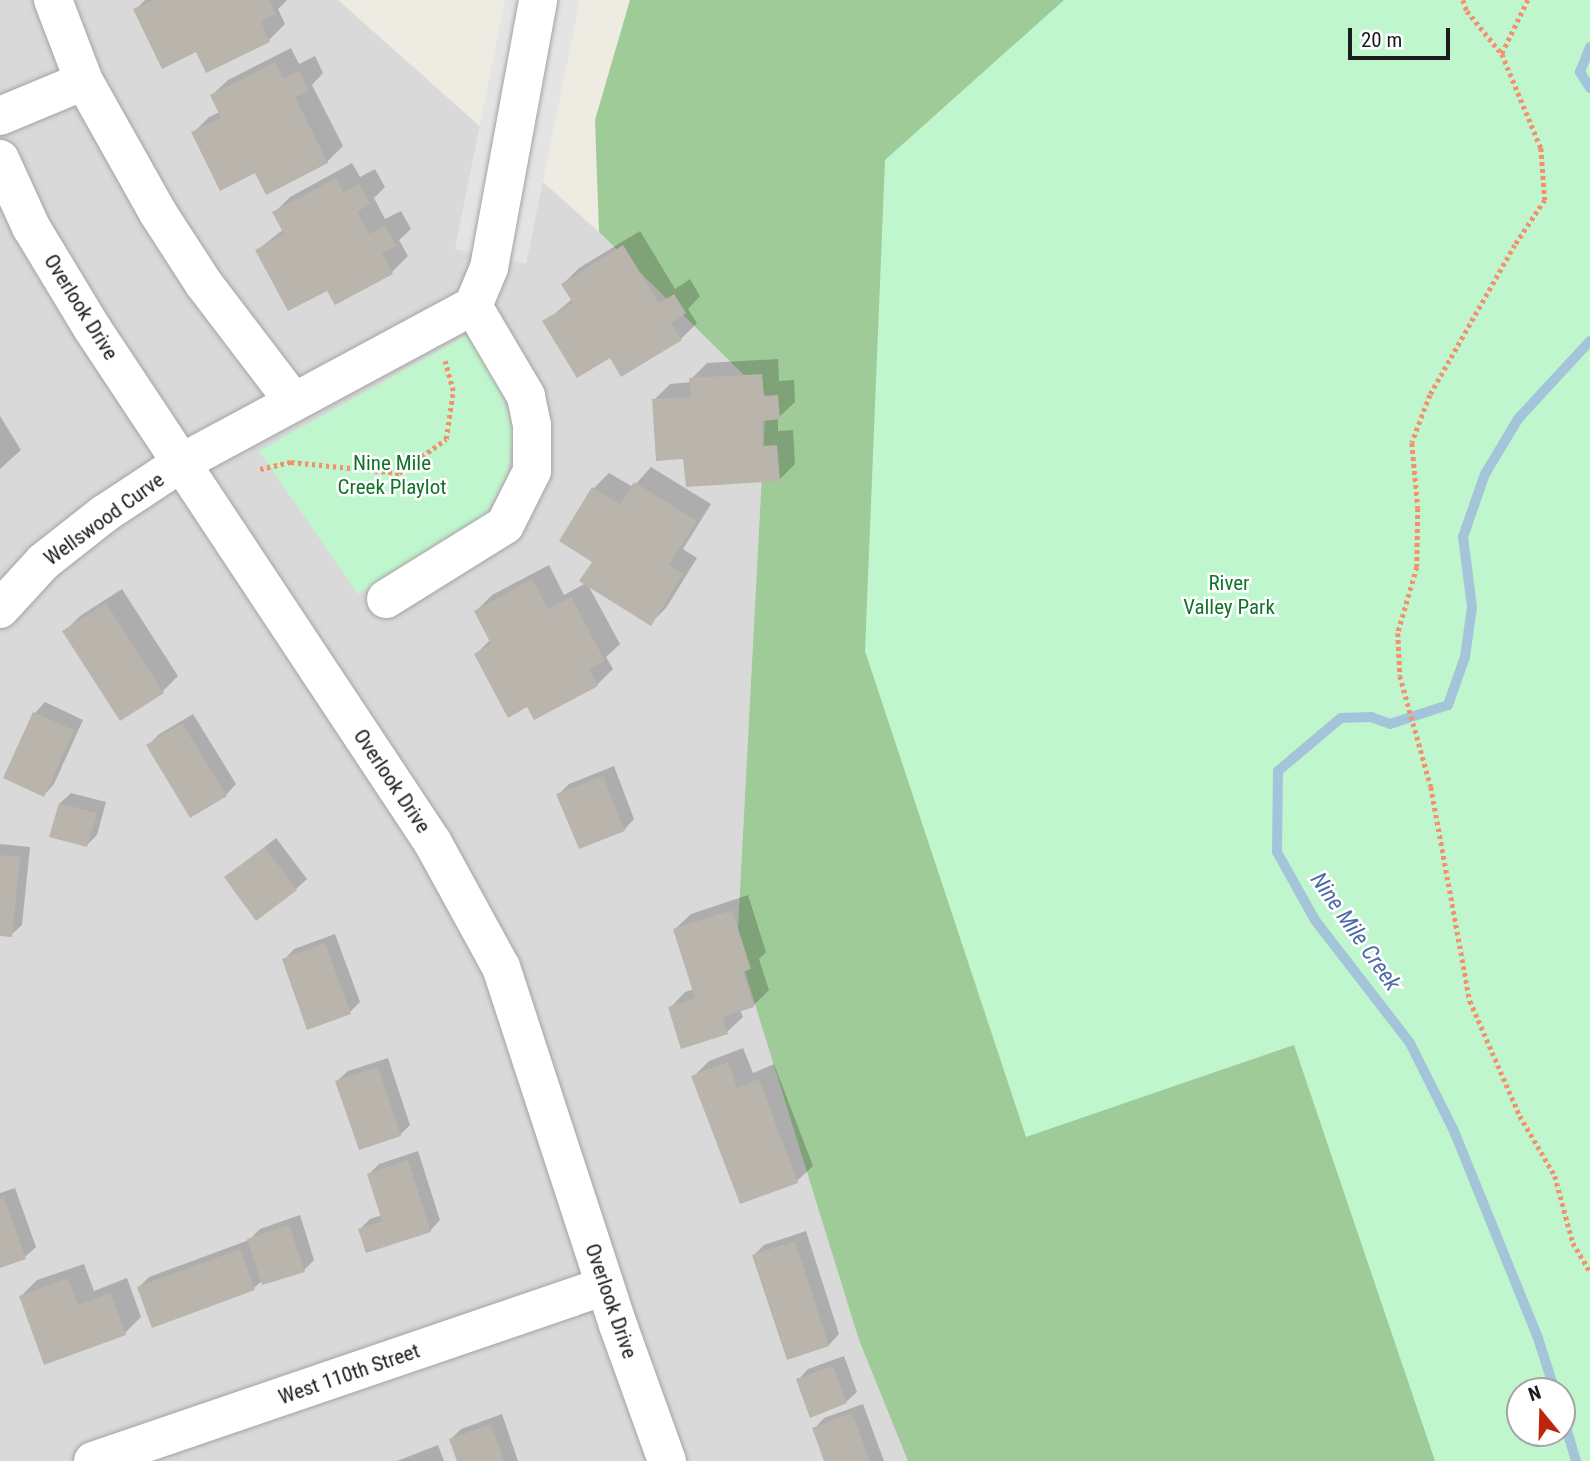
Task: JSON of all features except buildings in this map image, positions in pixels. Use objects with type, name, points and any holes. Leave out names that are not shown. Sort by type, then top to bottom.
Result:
[{"type":"street","points":[[53,0],[84,81],[158,213],[204,284],[293,401]]},
{"type":"street","points":[[386,598],[506,526],[532,471],[532,425],[526,396],[473,306],[489,268],[538,0]]},
{"type":"street","points":[[0,116],[84,81]]},
{"type":"street","name":"Overlook Drive","points":[[0,159],[38,238],[181,463],[433,843],[501,967],[667,1461]]},
{"type":"street","name":"Wellswood Curve","points":[[0,609],[53,554],[104,514],[181,463],[473,306]]},
{"type":"street","name":"West 110th Street","points":[[93,1461],[606,1286]]},
{"type":"path","points":[[1463,0],[1467,11],[1502,54],[1541,148],[1545,200],[1515,245],[1430,396],[1412,443],[1419,508],[1417,567],[1398,633],[1400,676],[1431,786],[1469,1001],[1520,1116],[1555,1176],[1573,1243],[1590,1271]]},
{"type":"path","points":[[1502,54],[1528,0]]},
{"type":"path","points":[[260,469],[291,462],[399,473],[446,439],[453,391],[444,356]]},
{"type":"shaded area","points":[[0,0],[338,0],[599,232],[766,397],[737,946],[932,1461],[0,1461]]},
{"type":"shaded area","points":[[505,0],[580,0],[526,264],[455,249]]},
{"type":"green space","name":"River Valley Park","points":[[630,0],[1590,0],[1590,1461],[908,1461],[859,1340],[737,946],[766,397],[599,232],[595,120]]},
{"type":"green space","name":"River Valley Park","points":[[1064,0],[1590,0],[1590,1461],[1435,1461],[1294,1045],[1026,1137],[865,651],[885,160]]},
{"type":"green space","name":"Nine Mile Creek Playlot","points":[[470,333],[492,371],[515,430],[506,476],[482,522],[358,594],[259,451]]},
{"type":"waterway","name":"Nine Mile Creek","points":[[1590,47],[1580,72],[1590,88]]},
{"type":"waterway","name":"Nine Mile Creek","points":[[1551,1377],[1538,1338],[1454,1131],[1410,1043],[1315,920],[1277,852],[1278,771],[1341,718],[1371,717],[1390,724],[1448,705],[1465,657],[1472,607],[1463,537],[1485,474],[1518,419],[1590,341]]},
{"type":"waterway","name":"Nine Mile Creek","points":[[1572,1447],[1576,1461]]}]
